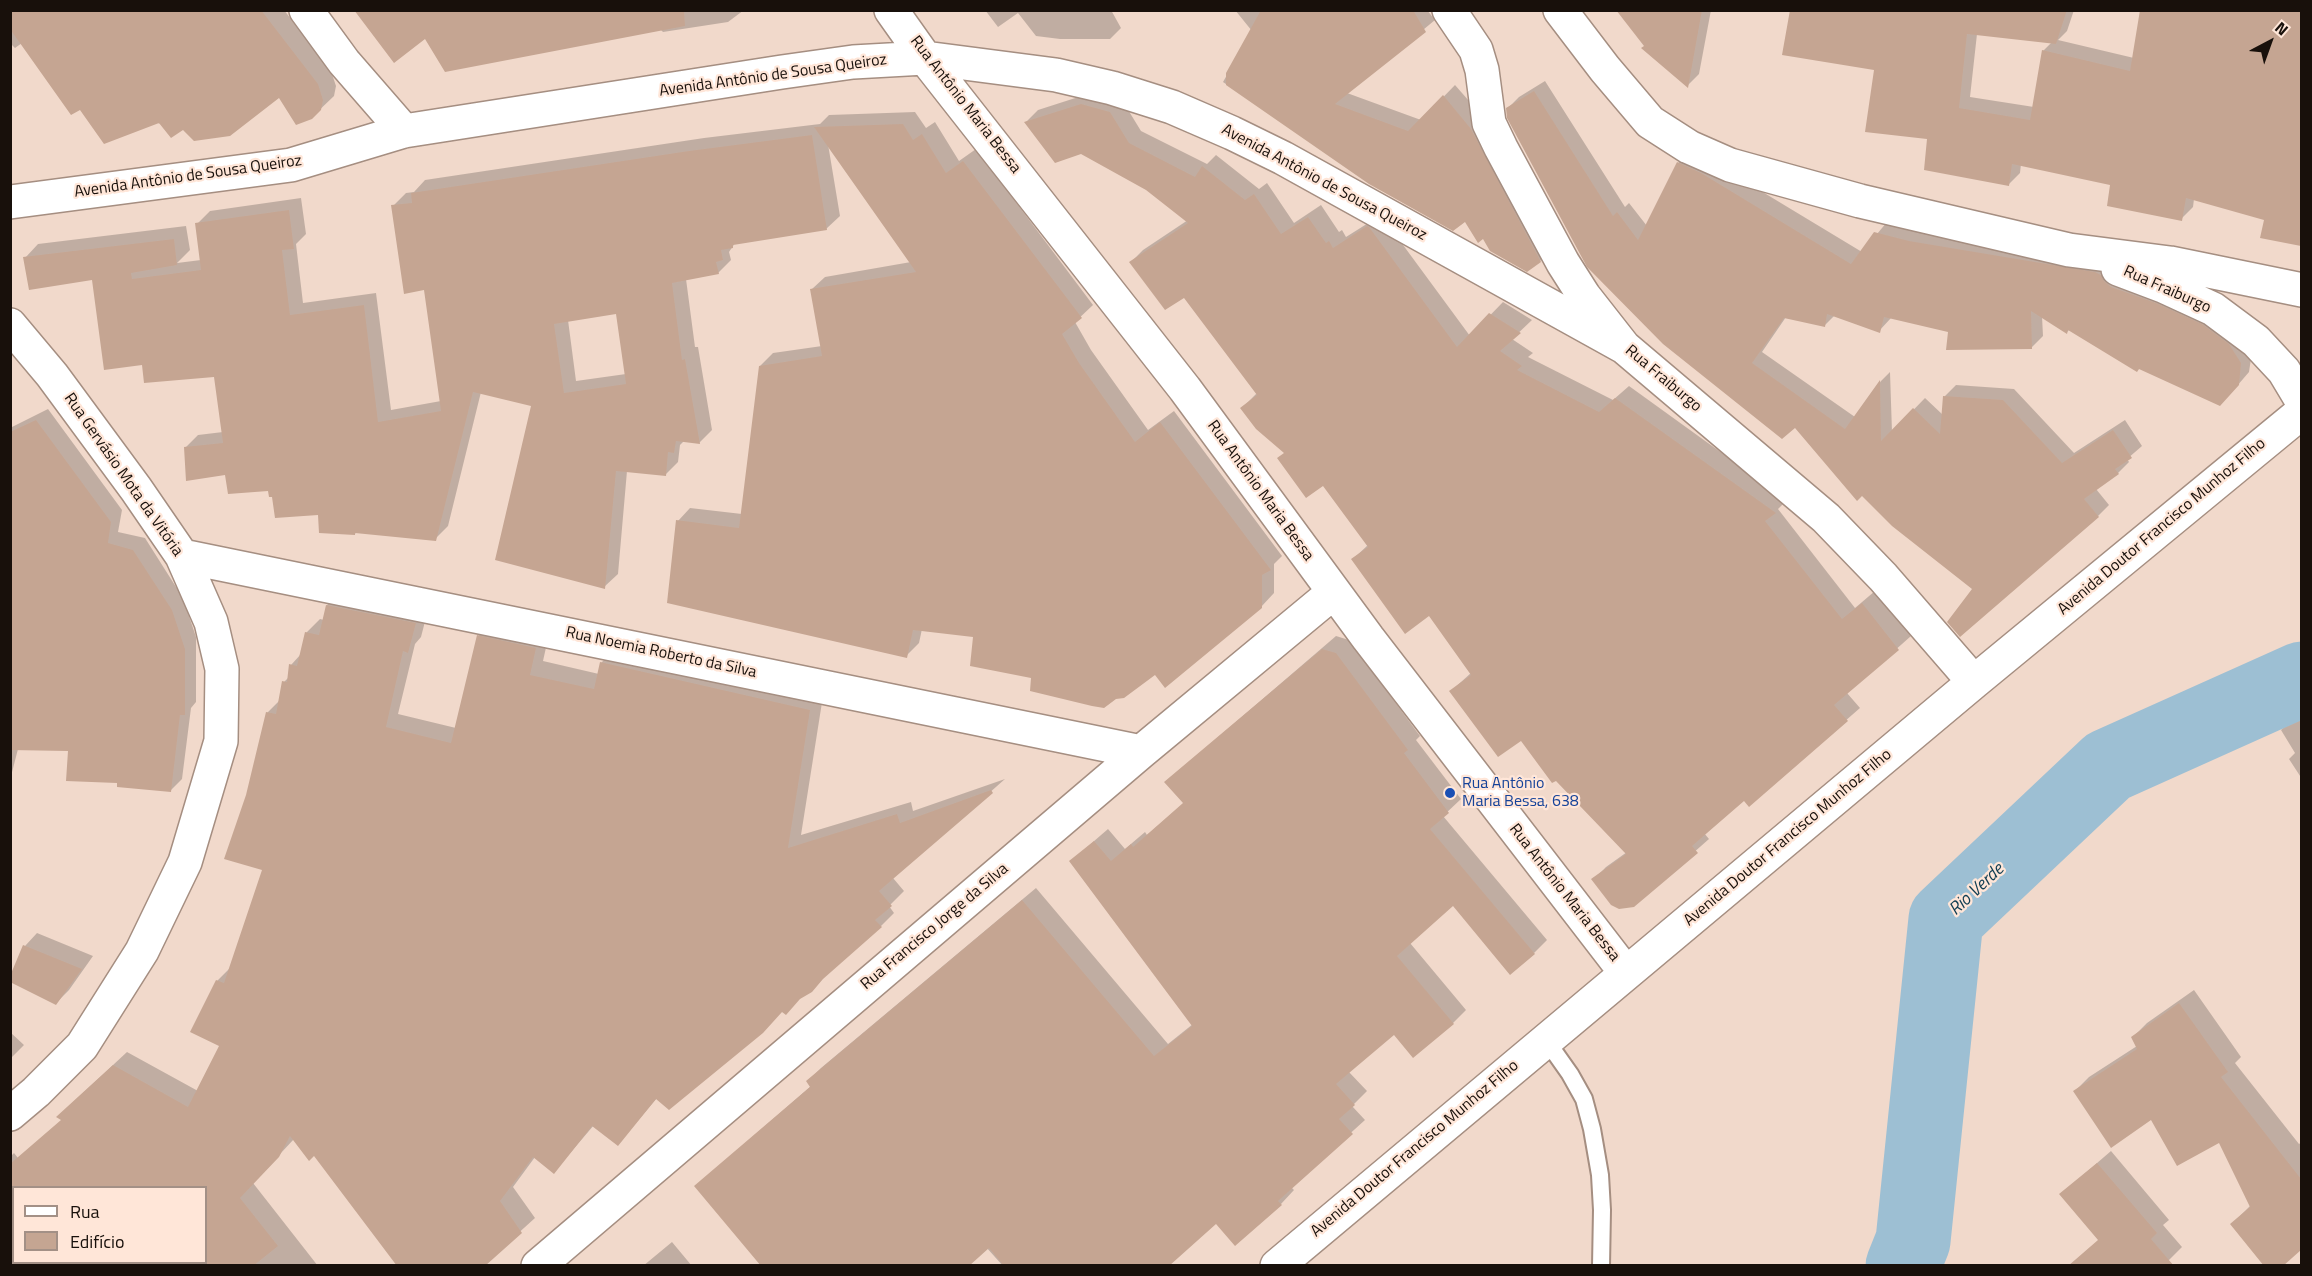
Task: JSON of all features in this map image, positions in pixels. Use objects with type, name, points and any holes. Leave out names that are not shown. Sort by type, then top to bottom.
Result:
[{"type":"street","points":[[306,10],[344,62],[404,131]]},
{"type":"street","name":"Rua Antônio Maria Bessa","points":[[891,10],[925,58],[1178,380],[1334,592],[1626,973]]},
{"type":"street","name":"Rua Fraiburgo","points":[[1449,10],[1476,50],[1482,70],[1490,123],[1501,148],[1563,263],[1584,296],[1624,347],[1826,518],[1883,577],[1974,682]]},
{"type":"street","name":"Rua Fraiburgo","points":[[1560,10],[1605,69],[1650,122],[1689,147],[1730,165],[1849,198],[2069,250],[2170,263],[2301,290]]},
{"type":"street","name":"Avenida Antônio de Sousa Queiroz","points":[[10,202],[291,165],[404,131],[853,62],[925,58],[1056,75],[1112,88],[1172,107],[1282,158],[1624,347]]},
{"type":"street","name":"Rua Fraiburgo","points":[[2069,250],[2163,286],[2213,309],[2256,341],[2284,371],[2301,401]]},
{"type":"street","name":"Rua Gervásio Mota da Vitória","points":[[10,325],[51,375],[182,556],[211,622],[222,669],[220,741],[185,862],[142,951],[82,1046],[36,1092],[10,1114]]},
{"type":"street","name":"Avenida Doutor Francisco Munhoz Filho","points":[[1277,1266],[1974,682],[2301,412]]},
{"type":"street","name":"Rua Noemia Roberto da Silva","points":[[182,556],[1141,752]]},
{"type":"street","name":"Rua Francisco Jorge da Silva","points":[[538,1266],[1141,752],[1334,592]]},
{"type":"lane","points":[[1546,1040],[1584,1099],[1592,1129],[1600,1174],[1601,1266]]},
{"type":"building","points":[[10,10],[261,10],[318,84],[323,100],[321,110],[312,119],[296,125],[279,98],[230,136],[194,141],[183,130],[171,138],[159,123],[104,144],[80,110],[71,115],[10,29]]},
{"type":"building","points":[[354,10],[684,10],[685,26],[445,72],[425,39],[394,63]]},
{"type":"building","points":[[1261,10],[1413,10],[1426,32],[1335,104],[1408,131],[1443,95],[1471,129],[1541,262],[1527,272],[1490,251],[1483,239],[1478,243],[1465,222],[1453,231],[1369,184],[1226,85],[1226,73]]},
{"type":"building","points":[[1616,10],[1702,10],[1688,88],[1641,48],[1644,46]]},
{"type":"building","points":[[1790,10],[2067,10],[2056,44],[1967,34],[1959,108],[2030,120],[2042,50],[2130,71],[2140,10],[2301,10],[2301,246],[2260,238],[2264,220],[2186,198],[2182,221],[2107,206],[2110,185],[2012,164],[2009,186],[1924,170],[1927,139],[1865,132],[1874,70],[1782,55]]},
{"type":"building","points":[[1534,91],[1613,216],[1617,212],[1638,240],[1677,162],[1701,173],[1851,264],[1874,232],[1909,241],[2095,272],[2101,275],[2111,287],[2156,303],[2202,324],[2229,344],[2241,363],[2239,385],[2220,406],[2139,369],[2137,372],[2068,330],[2067,334],[2031,311],[2032,349],[1946,350],[1948,332],[1884,317],[1880,333],[1827,314],[1825,327],[1784,318],[1752,363],[1845,429],[1880,380],[1881,441],[1913,408],[1940,434],[1943,396],[2003,400],[2062,463],[2113,430],[2132,458],[2115,469],[2119,474],[2084,499],[2099,517],[1960,637],[1947,622],[1972,589],[1892,526],[1862,496],[1857,501],[1795,428],[1782,439],[1663,344],[1587,267],[1507,118],[1506,108]]},
{"type":"building","points":[[1081,104],[1110,112],[1129,143],[1195,177],[1202,166],[1245,200],[1254,194],[1281,234],[1308,217],[1326,243],[1329,241],[1333,248],[1367,226],[1369,227],[1457,347],[1489,313],[1521,333],[1500,351],[1522,366],[1517,370],[1599,412],[1615,398],[1776,513],[1765,521],[1842,619],[1862,603],[1899,650],[1834,705],[1848,721],[1749,807],[1744,801],[1692,846],[1698,853],[1634,907],[1619,909],[1611,905],[1591,879],[1626,854],[1556,781],[1552,783],[1521,741],[1498,757],[1449,691],[1471,675],[1429,616],[1405,634],[1351,559],[1368,547],[1323,486],[1306,498],[1277,458],[1284,453],[1256,429],[1240,408],[1257,395],[1184,298],[1165,310],[1129,262],[1188,223],[1146,190],[1081,154],[1055,163],[1024,122]]},
{"type":"building","points":[[903,124],[913,140],[922,134],[946,173],[963,161],[1082,318],[1062,334],[1079,363],[1135,442],[1160,422],[1271,570],[1262,575],[1262,608],[1165,688],[1155,675],[1124,698],[1116,699],[1104,708],[1092,706],[1030,691],[1031,678],[970,666],[973,637],[913,630],[907,658],[667,603],[676,520],[739,528],[759,366],[822,356],[810,289],[916,272],[814,127]]},
{"type":"building","points":[[812,135],[827,230],[733,245],[733,248],[721,250],[723,260],[716,262],[719,274],[672,283],[682,360],[685,359],[700,444],[676,441],[674,453],[668,452],[666,476],[616,471],[605,589],[495,560],[531,406],[473,392],[436,541],[355,533],[355,535],[319,533],[318,515],[275,518],[272,497],[269,497],[268,491],[228,494],[225,475],[186,481],[184,447],[223,443],[214,377],[144,383],[142,365],[104,370],[92,280],[29,290],[23,257],[174,239],[177,265],[131,273],[132,279],[201,270],[195,223],[289,210],[294,249],[282,250],[290,315],[364,305],[378,422],[441,411],[424,290],[404,294],[391,205],[412,203],[411,193]],"holes":[[[616,314],[626,384],[564,393],[554,324]]]},
{"type":"building","points":[[36,420],[111,522],[108,543],[133,550],[172,610],[185,649],[185,715],[180,715],[171,792],[117,787],[117,783],[66,781],[68,751],[10,750],[10,432]]},
{"type":"building","points":[[326,605],[416,623],[408,653],[403,651],[386,727],[451,743],[477,635],[536,648],[530,675],[594,689],[600,662],[810,710],[788,848],[897,814],[900,823],[991,790],[993,793],[879,891],[892,906],[875,920],[882,927],[823,979],[812,992],[800,999],[786,1015],[782,1012],[763,1033],[669,1110],[656,1099],[618,1146],[592,1126],[554,1174],[533,1157],[500,1201],[522,1233],[485,1266],[397,1266],[314,1156],[309,1161],[290,1136],[279,1157],[240,1198],[278,1246],[253,1266],[171,1266],[173,1264],[207,1264],[207,1186],[12,1186],[10,1188],[10,1164],[61,1120],[56,1117],[113,1065],[188,1107],[219,1046],[190,1032],[216,980],[224,983],[262,870],[224,859],[246,795],[266,712],[276,714],[282,681],[287,682],[289,664],[297,666],[305,632],[319,635]]},
{"type":"building","points":[[1322,649],[1336,653],[1408,750],[1404,753],[1449,813],[1430,829],[1535,954],[1510,975],[1453,906],[1397,956],[1454,1024],[1413,1058],[1394,1035],[1336,1084],[1355,1105],[1339,1119],[1353,1134],[1278,1201],[1282,1205],[1235,1246],[1216,1224],[1169,1266],[1004,1266],[989,1248],[969,1266],[761,1266],[694,1186],[810,1087],[806,1081],[1022,900],[1154,1056],[1192,1026],[1069,861],[1094,841],[1111,861],[1131,844],[1133,847],[1183,803],[1164,782]]},
{"type":"building","points":[[23,945],[82,969],[56,1005],[10,982],[10,976]]},
{"type":"building","points":[[2179,1003],[2228,1072],[2221,1077],[2301,1179],[2301,1250],[2283,1266],[2264,1266],[2230,1224],[2250,1207],[2219,1143],[2177,1166],[2151,1120],[2111,1148],[2073,1091],[2137,1049],[2131,1037]]},
{"type":"building","points":[[2097,1163],[2157,1233],[2151,1239],[2174,1266],[2068,1266],[2098,1240],[2059,1194]]},
{"type":"waterway","name":"Rio Verde","points":[[1903,1266],[1913,1241],[1946,919],[2108,766],[2302,679]]},
{"type":"place","name":"Rua Antônio Maria Bessa, 638","points":[[1450,793]]}]
